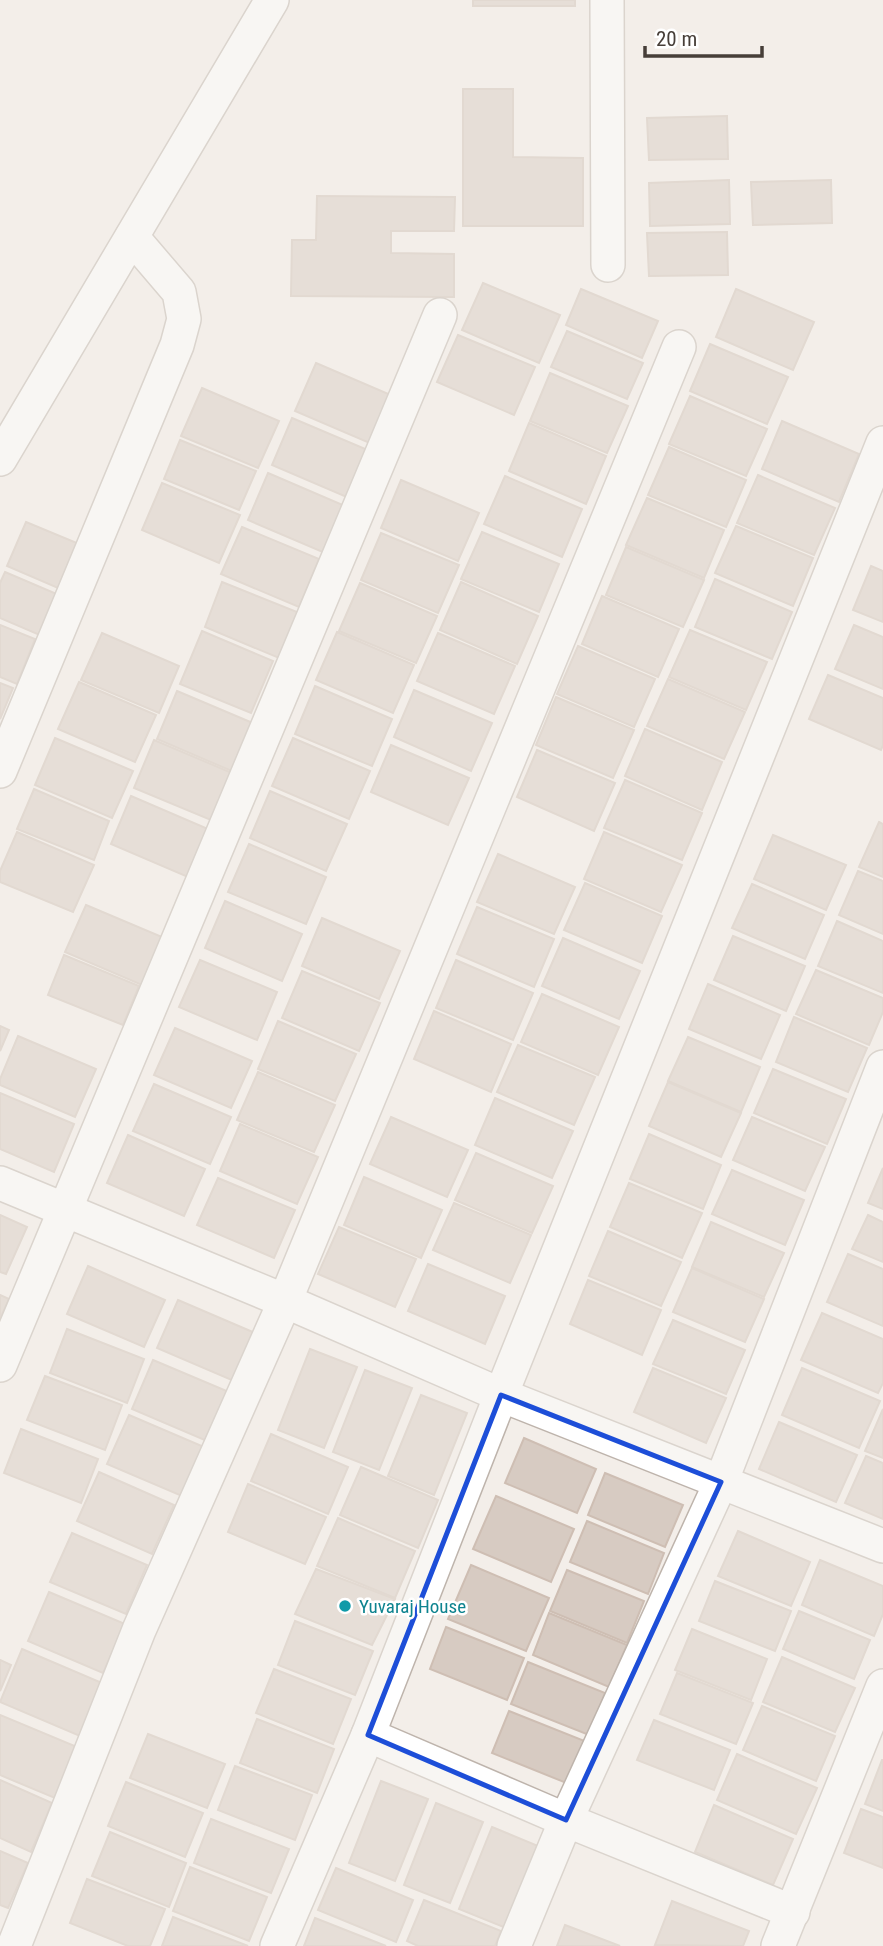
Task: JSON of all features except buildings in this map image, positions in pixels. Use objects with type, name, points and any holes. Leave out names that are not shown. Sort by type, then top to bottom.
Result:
[{"type":"street","points":[[607,0],[608,265]]},
{"type":"street","points":[[0,459],[132,237],[264,1]]},
{"type":"street","points":[[0,771],[177,345],[184,318],[179,292],[132,237]]},
{"type":"street","points":[[0,1366],[440,315]]},
{"type":"street","points":[[17,1940],[139,1630],[285,1301],[679,346]]},
{"type":"street","points":[[277,1946],[368,1735],[501,1395],[883,443]]},
{"type":"street","points":[[514,1946],[566,1820],[721,1482],[883,1067]]},
{"type":"street","points":[[0,1183],[285,1301],[501,1395],[883,1546]]},
{"type":"street","points":[[778,1946],[883,1686]]},
{"type":"street","points":[[368,1735],[566,1820],[793,1912]]},
{"type":"highlighted area","points":[[501,1395],[721,1482],[566,1820],[368,1735]]},
{"type":"place","name":"Yuvaraj House","points":[[345,1606]]}]
